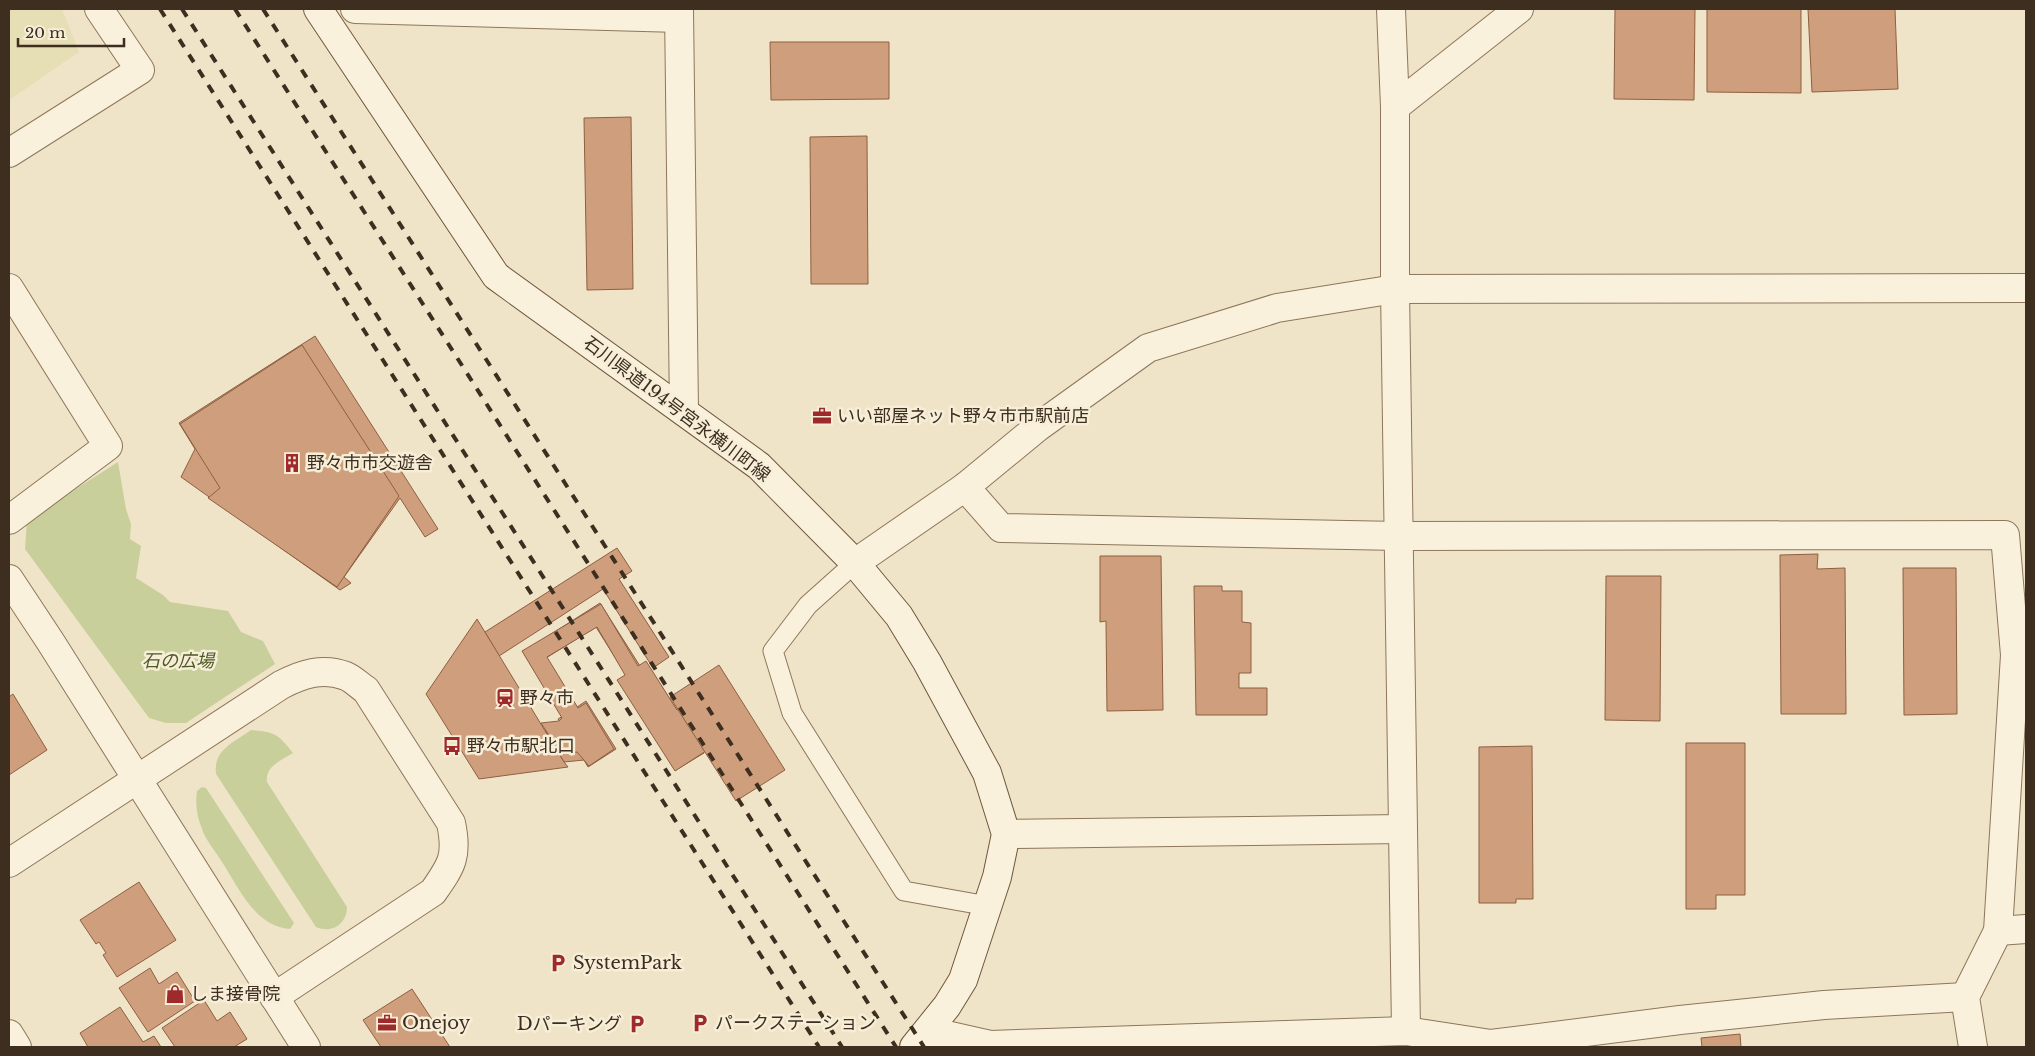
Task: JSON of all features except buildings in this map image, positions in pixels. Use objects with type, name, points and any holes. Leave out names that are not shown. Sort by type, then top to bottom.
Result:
[{"type":"street","points":[[9,153],[140,70],[99,9]]},
{"type":"street","name":"石川県道194号宮永横川町線","points":[[318,9],[496,276],[759,466],[855,563],[899,616],[958,717],[987,773],[1006,834],[997,877],[963,980],[947,1006],[921,1039]]},
{"type":"street","points":[[355,9],[679,13],[684,411]]},
{"type":"street","points":[[1391,9],[1395,107],[1395,289],[1406,1031]]},
{"type":"street","points":[[1395,107],[1519,9]]},
{"type":"street","points":[[9,288],[108,446],[9,520]]},
{"type":"street","points":[[855,563],[965,487],[1038,427],[1148,348],[1277,308],[1395,289],[2026,288]]},
{"type":"street","points":[[965,487],[1001,528],[1399,536],[2005,535],[2015,655],[1998,930],[1965,997],[1973,1047]]},
{"type":"street","points":[[9,579],[306,1047]]},
{"type":"street","points":[[9,863],[281,685],[300,675],[322,671],[347,676],[366,690],[451,823],[456,844],[450,868],[434,892],[274,997]]},
{"type":"street","points":[[1006,834],[1403,829]]},
{"type":"street","points":[[1998,930],[2026,930]]},
{"type":"street","points":[[921,1039],[990,1045],[1406,1031],[1491,1046],[1680,1020],[1824,1005],[1965,997]]},
{"type":"street","points":[[9,1034],[17,1047]]},
{"type":"lane","points":[[855,563],[808,605],[773,651],[792,713],[904,891],[988,906]]},
{"type":"shaded area","points":[[9,9],[62,9],[79,52],[9,100]]},
{"type":"green space","name":"石の広場","points":[[118,462],[126,509],[131,524],[130,539],[141,546],[136,578],[163,595],[170,602],[228,611],[241,632],[263,641],[275,664],[186,723],[166,723],[149,718],[25,549],[27,520]]},
{"type":"green space","points":[[251,730],[275,735],[293,753],[271,768],[267,776],[267,782],[347,907],[344,918],[338,926],[328,929],[316,927],[216,774],[216,766],[221,753],[231,743]]},
{"type":"green space","points":[[202,787],[206,788],[294,923],[290,929],[278,927],[258,914],[242,894],[209,842],[200,824],[197,810],[197,791]]},
{"type":"railway","points":[[160,9],[819,1047]]},
{"type":"railway","points":[[182,9],[842,1047]]},
{"type":"railway","points":[[235,9],[896,1047]]},
{"type":"railway","points":[[263,9],[924,1047]]},
{"type":"place","name":"いい部屋ネット野々市市駅前店","points":[[822,416]]},
{"type":"place","name":"野々市市交遊舎","points":[[292,463]]},
{"type":"place","name":"野々市","points":[[505,698]]},
{"type":"place","name":"野々市駅北口","points":[[452,746]]},
{"type":"place","name":"SystemPark","points":[[558,963]]},
{"type":"place","name":"しま接骨院","points":[[175,994]]},
{"type":"place","name":"Onejoy","points":[[387,1023]]},
{"type":"place","name":"パークステーション","points":[[700,1023]]},
{"type":"place","name":"Dパーキング","points":[[637,1024]]}]
